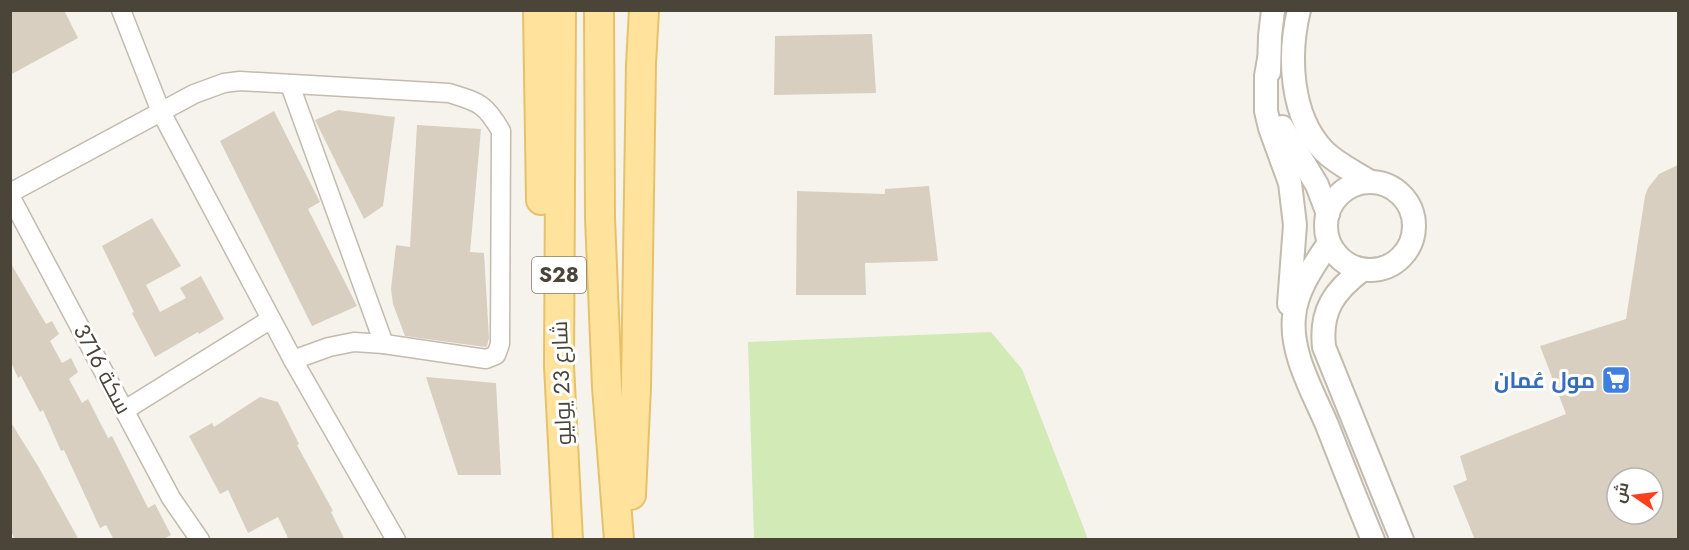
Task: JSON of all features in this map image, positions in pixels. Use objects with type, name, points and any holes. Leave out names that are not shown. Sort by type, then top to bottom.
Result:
[{"type":"main road","points":[[538,10],[541,243],[559,366]]},
{"type":"main road","name":"شارع 23 يوليو","points":[[561,10],[559,366],[568,540]]},
{"type":"main road","points":[[599,10],[600,218],[607,387],[621,540]]},
{"type":"main road","name":"S28","points":[[618,10],[621,540]]},
{"type":"main road","points":[[628,540],[636,387],[641,64],[644,10]]},
{"type":"street","points":[[121,10],[161,112],[293,360],[396,540]]},
{"type":"street","points":[[1273,10],[1266,76],[1266,111],[1290,183],[1293,204],[1294,245],[1289,294],[1293,332],[1300,359],[1373,540]]},
{"type":"street","points":[[1299,10],[1294,44],[1294,72],[1298,100],[1306,124],[1317,143],[1332,159],[1370,182],[1388,186],[1404,198],[1413,216],[1411,242],[1400,258],[1383,268],[1362,270],[1342,261],[1329,243],[1326,229],[1328,214],[1339,194],[1348,187],[1370,182]]},
{"type":"street","points":[[1269,58],[1271,91],[1280,122],[1317,185],[1328,214]]},
{"type":"street","points":[[10,194],[208,87],[224,83],[240,81],[449,93],[474,101],[490,111],[501,131],[500,344],[496,356],[486,359],[384,344],[354,342],[329,347],[293,360]]},
{"type":"street","points":[[290,85],[384,344]]},
{"type":"street","name":"سكة 3716","points":[[10,194],[171,498],[200,540]]},
{"type":"street","points":[[1293,319],[1298,296],[1311,270],[1329,243]]},
{"type":"street","points":[[1362,270],[1344,285],[1330,303],[1324,325],[1324,347],[1402,540]]},
{"type":"street","points":[[125,410],[271,319]]},
{"type":"green space","points":[[991,332],[1022,369],[1088,539],[754,539],[748,342]]},
{"type":"building","points":[[10,10],[64,10],[78,38],[10,75]]},
{"type":"building","points":[[872,34],[876,93],[774,95],[775,36]]},
{"type":"building","points":[[338,110],[395,117],[383,206],[364,219],[315,120]]},
{"type":"building","points":[[274,111],[320,202],[308,209],[357,306],[312,326],[220,141]]},
{"type":"building","points":[[417,125],[481,129],[470,252],[484,253],[489,338],[485,347],[405,336],[393,304],[391,289],[396,245],[410,247]]},
{"type":"building","name":"مول عُمان","points":[[1678,165],[1678,540],[1475,540],[1453,486],[1467,480],[1460,456],[1566,414],[1540,346],[1626,319],[1648,188],[1659,174]]},
{"type":"building","points":[[929,186],[938,261],[865,263],[866,295],[796,295],[797,191],[885,194],[885,189]]},
{"type":"building","points":[[152,218],[181,266],[146,285],[160,312],[186,298],[180,288],[201,276],[224,319],[155,357],[102,246]]},
{"type":"building","points":[[10,262],[46,324],[52,321],[59,334],[50,341],[62,363],[71,358],[78,372],[69,379],[82,403],[88,399],[108,438],[112,436],[148,508],[155,504],[171,535],[162,540],[114,540],[106,525],[100,528],[43,410],[40,412],[21,376],[18,378],[10,360]]},
{"type":"building","points":[[426,377],[496,383],[501,475],[458,475]]},
{"type":"building","points":[[260,397],[278,402],[299,444],[297,445],[333,511],[331,512],[345,540],[289,540],[278,517],[248,533],[228,490],[220,494],[189,436],[212,423],[214,427]]},
{"type":"building","points":[[10,421],[79,540],[15,540],[10,529]]},
{"type":"place","name":"مول عُمان","points":[[1616,380]]}]
